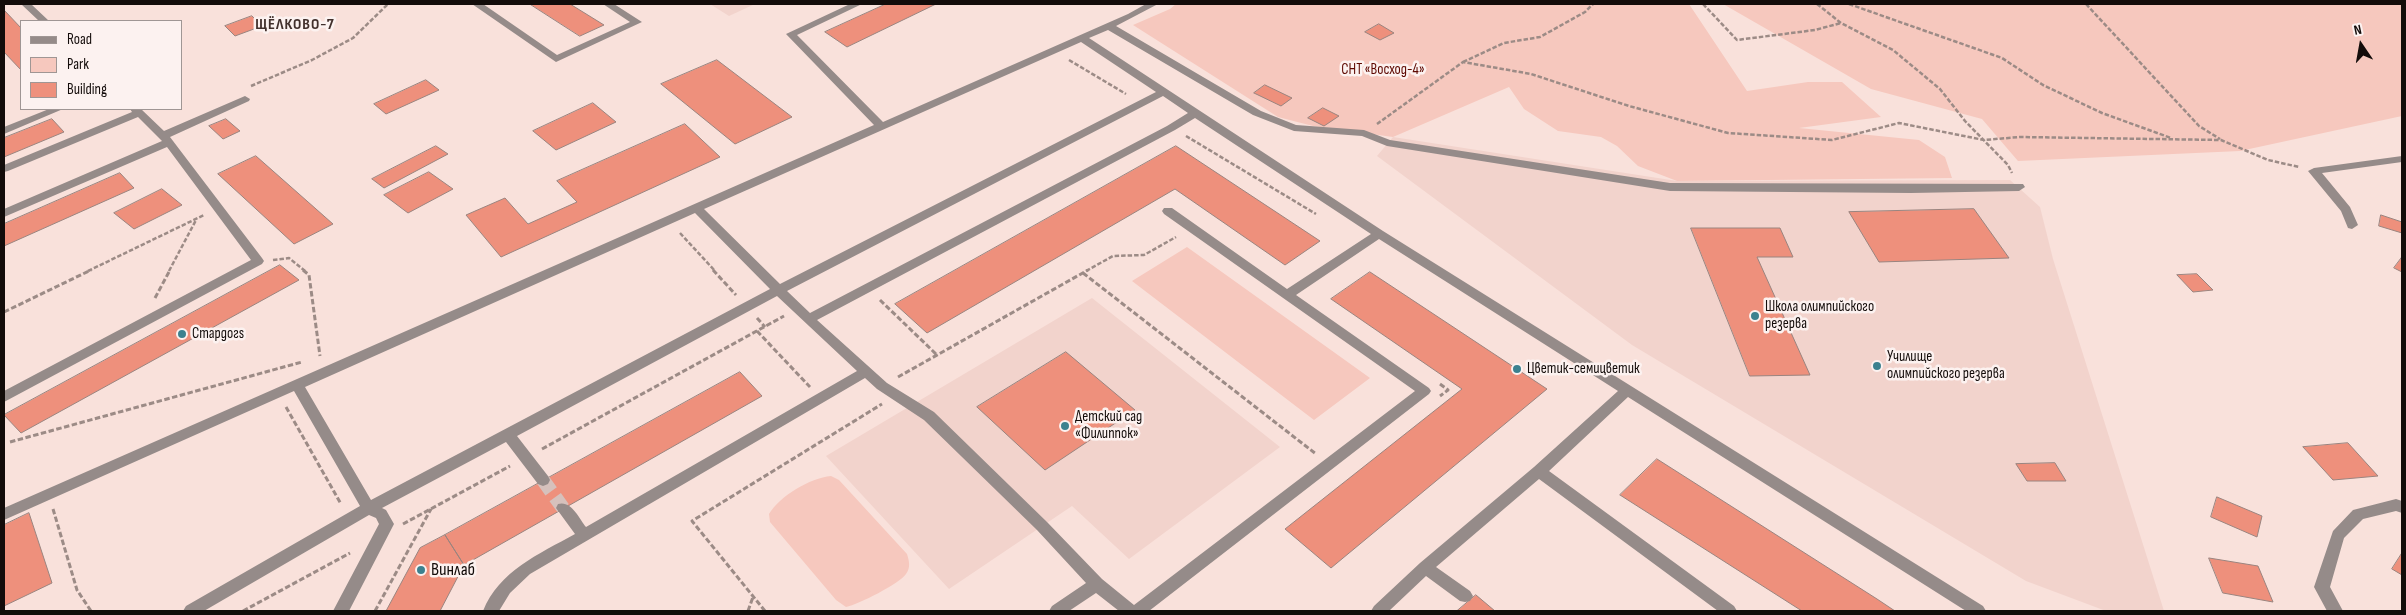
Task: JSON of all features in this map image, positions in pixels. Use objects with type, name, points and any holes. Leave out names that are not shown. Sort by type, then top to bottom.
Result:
[{"type":"street","points":[[26,4],[43,20]]},
{"type":"street","points":[[477,4],[556,59],[637,22],[608,4]]},
{"type":"street","points":[[857,4],[791,34],[880,125]]},
{"type":"street","points":[[4,514],[880,125],[1082,38],[1153,4]]},
{"type":"street","points":[[1109,26],[1264,116],[1294,128],[1364,133],[1387,143],[1670,187],[1911,189],[2019,186]]},
{"type":"street","points":[[1082,38],[1379,234],[1978,611]]},
{"type":"street","points":[[191,611],[369,508],[779,290],[1164,92]]},
{"type":"street","points":[[4,213],[166,139],[244,99]]},
{"type":"street","points":[[4,131],[56,110]]},
{"type":"street","points":[[4,169],[137,111],[166,139],[258,261],[4,397]]},
{"type":"street","points":[[809,319],[1171,128],[1195,113]]},
{"type":"street","points":[[2314,171],[2402,159]]},
{"type":"street","points":[[2314,171],[2346,210],[2352,226]]},
{"type":"street","points":[[696,208],[797,309],[882,386],[929,416],[1042,526],[1097,584],[1130,611]]},
{"type":"street","points":[[1138,611],[1424,391],[1168,211]]},
{"type":"street","points":[[1286,295],[1379,234]]},
{"type":"street","points":[[491,611],[497,597],[511,580],[584,535],[822,399],[866,371]]},
{"type":"street","points":[[297,385],[369,508],[381,514],[387,524],[341,611]]},
{"type":"street","points":[[1379,611],[1426,567],[1539,470],[1628,389]]},
{"type":"street","points":[[509,435],[543,480]]},
{"type":"street","points":[[1539,470],[1729,611]]},
{"type":"street","points":[[2336,611],[2322,587],[2338,535],[2358,514],[2396,505],[2402,507]]},
{"type":"street","points":[[564,508],[584,535]]},
{"type":"street","points":[[1426,567],[1465,596]]},
{"type":"street","points":[[1057,611],[1097,584]]},
{"type":"path","points":[[244,99],[248,88],[312,60],[352,38],[388,4]]},
{"type":"path","points":[[1364,133],[1463,62],[1504,43],[1540,37],[1585,12],[1593,4]]},
{"type":"path","points":[[1702,4],[1737,40],[1814,30],[1842,23]]},
{"type":"path","points":[[1817,4],[1842,23],[1893,50],[1940,89],[1965,121],[2008,164],[2019,186]]},
{"type":"path","points":[[1849,4],[2002,58],[2043,85],[2102,113],[2174,139]]},
{"type":"path","points":[[2086,4],[2200,126],[2221,140],[2268,160],[2314,171]]},
{"type":"path","points":[[1463,62],[1531,74],[1629,106],[1728,133],[1832,140],[1899,123],[1984,140],[2020,136],[2221,140]]},
{"type":"path","points":[[4,312],[218,208]]},
{"type":"path","points":[[141,323],[196,219]]},
{"type":"path","points":[[675,228],[712,266],[765,327]]},
{"type":"path","points":[[882,386],[1113,256],[1144,255],[1175,238]]},
{"type":"path","points":[[10,442],[320,360],[309,275],[289,258],[258,261]]},
{"type":"path","points":[[1083,273],[1329,464]]},
{"type":"path","points":[[867,289],[937,355]]},
{"type":"path","points":[[242,611],[797,309]]},
{"type":"path","points":[[757,331],[822,399]]},
{"type":"path","points":[[1432,378],[1448,390],[1433,402]]},
{"type":"path","points":[[765,611],[692,521],[895,396]]},
{"type":"path","points":[[283,402],[349,519]]},
{"type":"path","points":[[49,494],[78,590],[91,611]]},
{"type":"path","points":[[375,611],[432,508]]},
{"type":"path","points":[[748,611],[753,596]]},
{"type":"shaded area","points":[[710,4],[755,4],[729,16]]},
{"type":"shaded area","name":"Училище олимпийского резерва","points":[[1393,137],[1677,181],[2010,180],[2040,207],[2053,259],[2164,611],[2106,611],[2026,581],[1632,345],[1377,156]]},
{"type":"shaded area","name":"Детский сад «Филиппок»","points":[[1092,298],[1280,447],[1129,559],[1072,506],[949,589],[826,456]]},
{"type":"green space","name":"СНТ «Восход-4»","points":[[1176,4],[1689,4],[1747,91],[1808,82],[1842,82],[1881,117],[1799,128],[1919,140],[1945,157],[1952,178],[1677,181],[1638,166],[1617,146],[1601,137],[1558,131],[1524,109],[1509,87],[1393,137],[1313,126],[1278,117],[1133,25],[1170,9]]},
{"type":"green space","points":[[1723,4],[2402,4],[2402,116],[2240,151],[2018,161],[1982,119],[1871,89]]},
{"type":"green space","points":[[1187,247],[1370,378],[1314,420],[1132,281]]},
{"type":"green space","points":[[831,476],[839,480],[907,554],[909,562],[909,569],[906,574],[896,583],[869,598],[846,607],[836,600],[770,522],[769,514],[780,501],[796,489],[814,480]]},
{"type":"building","points":[[530,4],[570,4],[604,25],[580,36]]},
{"type":"building","points":[[886,4],[936,4],[847,47],[825,32]]},
{"type":"building","points":[[5,11],[20,27],[20,69],[4,52]]},
{"type":"building","points":[[252,16],[262,26],[235,36],[225,26]]},
{"type":"building","points":[[1379,24],[1394,33],[1380,40],[1365,32]]},
{"type":"building","points":[[717,60],[792,117],[735,144],[661,84]]},
{"type":"building","points":[[426,80],[439,90],[386,114],[374,104]]},
{"type":"building","points":[[1265,85],[1292,98],[1281,106],[1254,93]]},
{"type":"building","points":[[593,103],[616,122],[556,150],[533,131]]},
{"type":"building","points":[[1323,108],[1339,116],[1324,126],[1308,118]]},
{"type":"building","points":[[52,119],[64,132],[4,157],[4,138]]},
{"type":"building","points":[[226,119],[240,131],[223,139],[209,126]]},
{"type":"building","points":[[685,124],[720,157],[501,257],[466,215],[505,198],[528,224],[577,202],[557,181]]},
{"type":"building","points":[[436,146],[448,154],[384,188],[372,179]]},
{"type":"building","points":[[1176,146],[1320,241],[1285,265],[1175,189],[927,333],[895,304]]},
{"type":"building","points":[[256,156],[333,224],[294,244],[218,174]]},
{"type":"building","points":[[429,172],[453,189],[408,213],[384,195]]},
{"type":"building","points":[[120,173],[134,188],[4,246],[4,224]]},
{"type":"building","points":[[162,189],[182,205],[134,229],[114,213]]},
{"type":"building","points":[[1974,209],[2009,258],[1879,262],[1849,212]]},
{"type":"building","points":[[2381,215],[2402,222],[2402,233],[2379,226]]},
{"type":"building","name":"Школа олимпийского резерва","points":[[1691,228],[1780,228],[1793,257],[1757,257],[1810,375],[1750,376]]},
{"type":"building","points":[[2402,257],[2402,272],[2394,268]]},
{"type":"building","points":[[280,265],[299,280],[21,433],[4,415]]},
{"type":"building","points":[[1370,272],[1547,389],[1331,568],[1285,529],[1462,389],[1331,299]]},
{"type":"building","points":[[2197,274],[2213,290],[2193,292],[2177,275]]},
{"type":"building","points":[[1066,352],[1135,410],[1045,470],[977,407]]},
{"type":"building","points":[[740,372],[762,396],[464,565],[445,535]]},
{"type":"building","points":[[2348,443],[2378,476],[2333,480],[2303,447]]},
{"type":"building","points":[[1657,459],[1895,611],[1802,611],[1620,495]]},
{"type":"building","points":[[2055,463],[2066,481],[2027,481],[2016,464]]},
{"type":"building","points":[[2217,497],[2262,516],[2257,537],[2211,517]]},
{"type":"building","points":[[29,513],[52,583],[4,606],[4,525]]},
{"type":"building","points":[[445,535],[464,565],[440,611],[386,611],[420,548]]},
{"type":"building","points":[[2402,553],[2402,575],[2392,569]]},
{"type":"building","points":[[2209,558],[2258,566],[2273,602],[2223,593]]},
{"type":"building","points":[[1476,595],[1495,611],[1457,611]]},
{"type":"tunnel","points":[[543,480],[563,508]]},
{"type":"place","name":"Школа олимпийского резерва","points":[[1755,316]]},
{"type":"place","name":"Стардогs","points":[[182,334]]},
{"type":"place","name":"Училище олимпийского резерва","points":[[1877,366]]},
{"type":"place","name":"Цветик-семицветик","points":[[1517,369]]},
{"type":"place","name":"Детский сад «Филиппок»","points":[[1065,426]]},
{"type":"place","name":"Винлаб","points":[[421,570]]},
{"type":"district","name":"ЩЁЛКОВО-7","points":[[295,25]]}]
